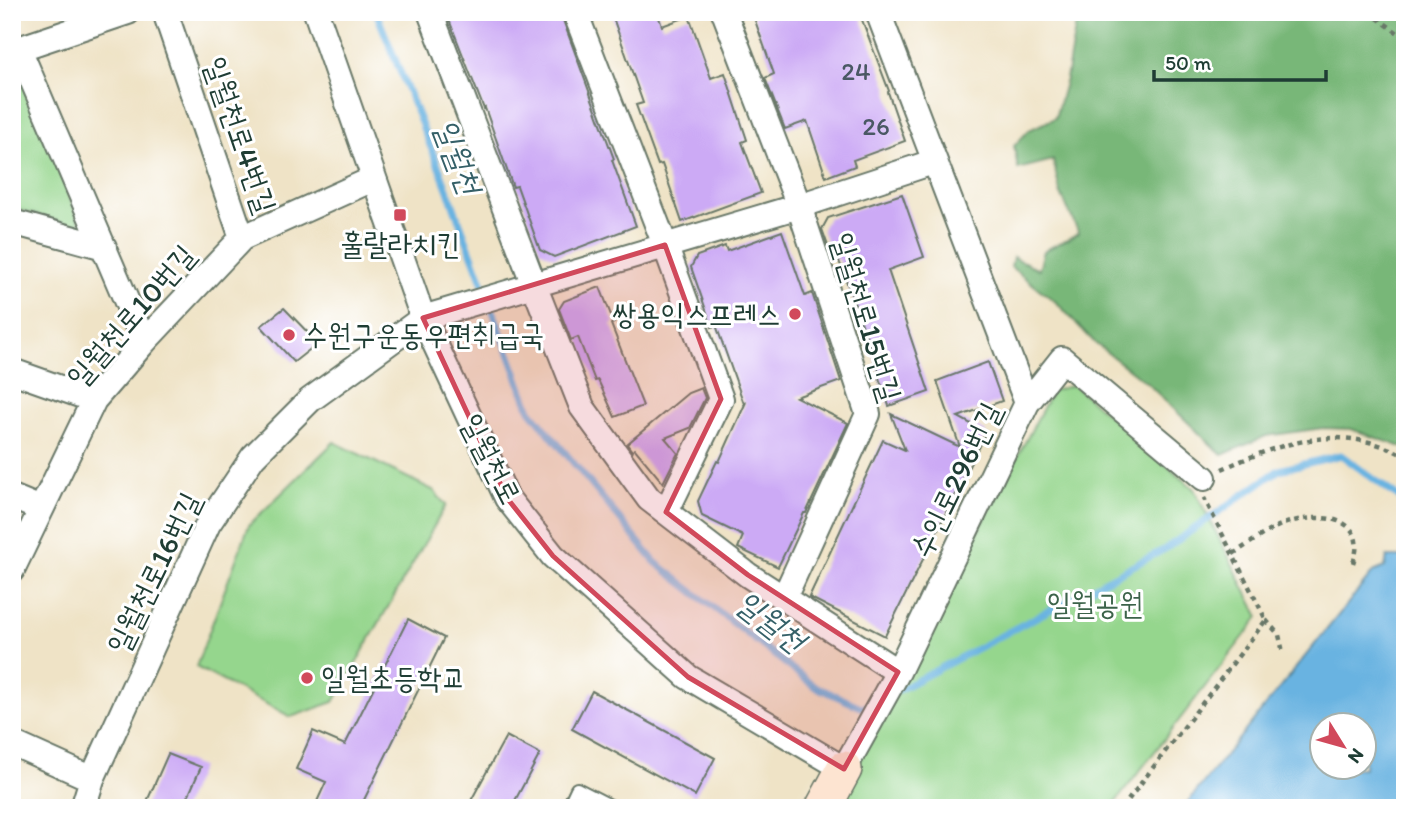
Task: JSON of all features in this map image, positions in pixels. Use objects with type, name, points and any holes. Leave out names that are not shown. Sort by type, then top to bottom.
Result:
[{"type":"street","points":[[128,12],[16,50],[144,342]]},
{"type":"street","name":"일월천로4번길","points":[[165,12],[242,238]]},
{"type":"street","name":"일월천로","points":[[316,12],[423,318],[507,498],[553,556],[688,677],[844,769]]},
{"type":"street","points":[[430,12],[582,407],[649,499],[748,575],[898,672]]},
{"type":"street","points":[[575,12],[721,399],[666,512]]},
{"type":"street","name":"일월천로15번길","points":[[724,12],[799,206],[869,414],[784,598]]},
{"type":"street","name":"수인로296번길","points":[[844,769],[898,672],[1027,404],[878,12]]},
{"type":"street","name":"일월천로15번길","points":[[423,318],[799,206],[933,162]]},
{"type":"street","name":"일월천로10번길","points":[[12,570],[94,400],[144,342],[242,238],[373,179]]},
{"type":"street","points":[[12,222],[104,247]]},
{"type":"street","name":"일월천로16번길","points":[[83,808],[93,779],[208,524],[253,457],[310,400],[423,318]]},
{"type":"street","points":[[1027,404],[1062,359],[1204,478]]},
{"type":"street","points":[[12,371],[94,400]]},
{"type":"street","points":[[12,497],[41,509]]},
{"type":"street","points":[[12,743],[93,779]]},
{"type":"street","points":[[823,808],[844,769]]},
{"type":"lane","points":[[568,808],[577,789],[614,808]]},
{"type":"path","points":[[1369,12],[1405,38]]},
{"type":"path","points":[[1283,652],[1279,635],[1266,620],[1203,496],[1204,478],[1258,453],[1298,440],[1354,438],[1405,456]]},
{"type":"path","points":[[1233,554],[1280,525],[1324,518],[1342,522],[1354,532],[1358,549],[1353,563]]},
{"type":"path","points":[[1122,808],[1266,620]]},
{"type":"highlighted area","points":[[665,245],[721,399],[666,512],[748,575],[898,672],[844,769],[688,677],[553,556],[507,498],[423,318]]},
{"type":"green space","points":[[1078,12],[1405,12],[1405,448],[1351,429],[1323,428],[1266,436],[1222,455],[1147,383],[1096,344],[1057,303],[1011,267],[1013,257],[1039,269],[1044,251],[1079,233],[1060,192],[1053,160],[1018,169],[1014,146],[1029,130],[1055,118],[1066,79]]},
{"type":"green space","points":[[19,72],[82,228],[12,208],[12,74]]},
{"type":"green space","name":"일월공원","points":[[1073,385],[1194,489],[1259,617],[1111,808],[833,808],[1052,391]]},
{"type":"green space","points":[[334,442],[433,490],[446,505],[334,702],[291,717],[196,667],[249,525]]},
{"type":"water","points":[[1387,557],[1405,557],[1405,808],[1183,808],[1373,572],[1385,567]]},
{"type":"building","points":[[446,12],[560,12],[636,226],[554,257],[540,250],[517,186],[513,187]]},
{"type":"building","points":[[611,12],[657,12],[662,26],[689,16],[711,78],[725,73],[747,140],[742,142],[761,193],[682,222],[662,164],[658,165],[636,105],[643,103]]},
{"type":"building","points":[[752,12],[859,12],[905,141],[853,160],[855,166],[826,177],[807,121],[785,129],[765,78],[774,74]]},
{"type":"building","points":[[902,194],[924,257],[888,270],[929,392],[889,406],[838,258],[833,260],[822,229],[828,218]]},
{"type":"building","points":[[782,231],[805,296],[812,293],[841,381],[796,397],[848,423],[778,567],[738,548],[743,536],[702,516],[698,501],[746,402],[744,404],[716,325],[712,327],[691,267],[697,256],[725,246],[727,251]]},
{"type":"building","points":[[600,287],[614,323],[611,324],[643,406],[615,417],[598,380],[595,381],[578,337],[571,340],[559,309],[564,301]]},
{"type":"building","name":"수원구운동우편취급국","points":[[284,308],[318,343],[294,362],[261,326]]},
{"type":"building","points":[[988,362],[1002,401],[958,417],[986,432],[885,636],[809,597],[883,440],[905,450],[891,414],[960,447],[937,381]]},
{"type":"building","points":[[701,388],[705,398],[690,428],[665,438],[678,453],[663,483],[635,449],[632,451],[627,444],[688,393]]},
{"type":"building","points":[[408,619],[444,638],[360,808],[314,808],[326,782],[296,769],[313,731],[345,745]]},
{"type":"building","points":[[592,691],[715,758],[695,796],[572,729]]},
{"type":"building","points":[[506,736],[540,754],[511,808],[467,808]]},
{"type":"building","points":[[168,754],[201,767],[183,808],[144,808]]},
{"type":"waterway","name":"일월천","points":[[376,12],[442,175],[530,410],[655,562],[814,686],[863,708],[872,704]]},
{"type":"waterway","name":"일월천","points":[[895,692],[1165,549],[1279,470],[1341,455],[1405,502]]},
{"type":"place","name":"훌랄라치킨","points":[[400,215]]},
{"type":"place","name":"쌍용익스프레스","points":[[795,314]]},
{"type":"place","name":"수원구운동우편취급국","points":[[289,335]]},
{"type":"place","name":"일월초등학교","points":[[307,678]]}]
